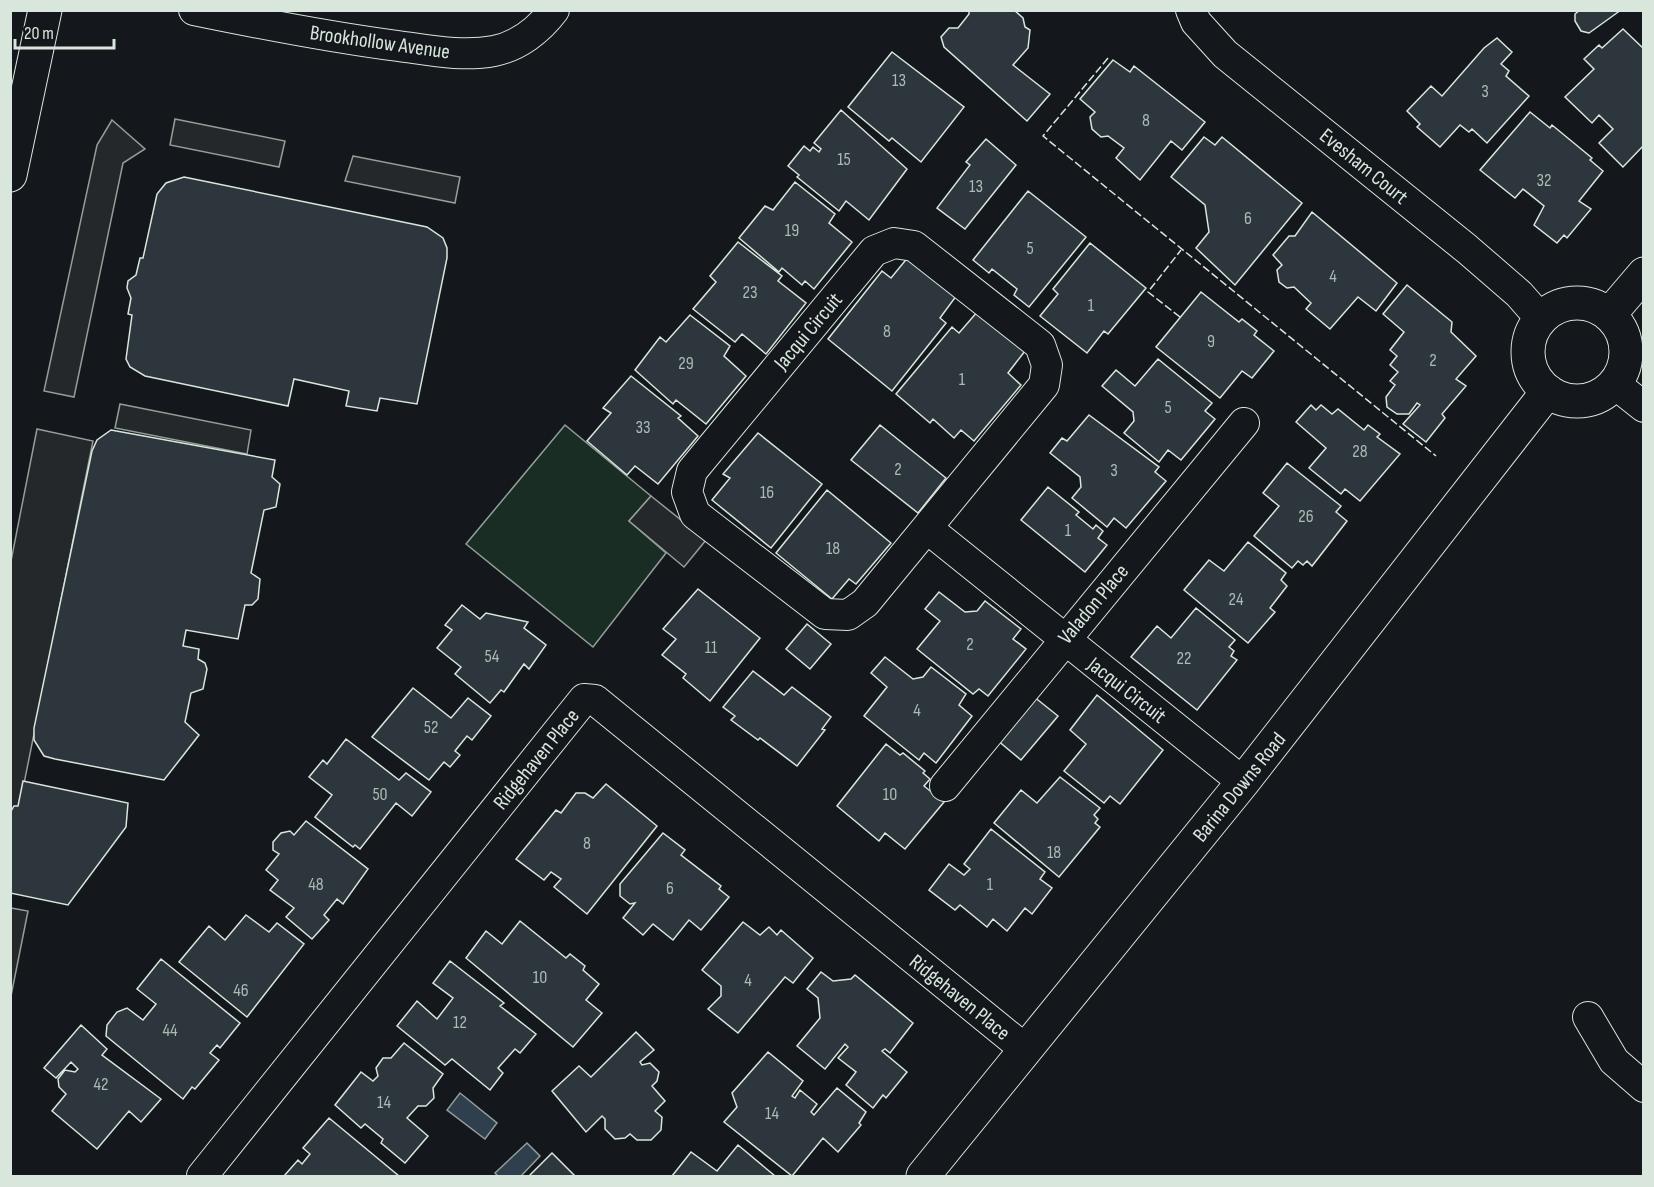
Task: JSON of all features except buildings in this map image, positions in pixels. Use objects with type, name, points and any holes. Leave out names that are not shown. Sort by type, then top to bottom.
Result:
[{"type":"street","name":"Brookhollow Avenue","points":[[194,10],[339,38],[465,54],[495,51],[523,39],[543,24],[554,10]]},
{"type":"street","name":"Evesham Court","points":[[1191,10],[1196,22],[1225,54],[1467,249],[1519,294],[1541,319]]},
{"type":"street","points":[[10,175],[45,11]]},
{"type":"street","name":"Jacqui Circuit","points":[[894,243],[914,246],[1040,345],[1047,365],[1044,386],[928,529],[865,603],[848,615],[825,614],[695,513],[687,492],[692,471],[874,251],[894,243]]},
{"type":"street","points":[[1609,315],[1644,274]]},
{"type":"street","points":[[1582,303],[1609,315],[1619,327],[1625,341],[1626,356],[1615,384],[1603,394],[1590,399],[1568,400],[1548,391],[1537,380],[1529,356],[1533,333],[1541,319],[1567,304],[1582,303]]},
{"type":"street","points":[[1615,384],[1644,407]]},
{"type":"street","name":"Barina Downs Road","points":[[923,1176],[1243,782],[1548,391]]},
{"type":"street","name":"Valadon Place","points":[[945,786],[1063,639],[1244,423]]},
{"type":"street","name":"Jacqui Circuit","points":[[928,529],[1243,782]]},
{"type":"street","name":"Ridgehaven Place","points":[[202,1176],[585,699],[595,700],[1026,1050]]},
{"type":"street","points":[[1588,1017],[1614,1061],[1644,1087]]},
{"type":"green space","points":[[565,425],[651,496],[629,521],[666,553],[593,647],[466,544]]},
{"type":"shaded area","points":[[175,119],[285,141],[279,167],[170,145]]},
{"type":"shaded area","points":[[112,120],[145,149],[123,163],[74,397],[44,391],[97,145]]},
{"type":"shaded area","points":[[353,156],[460,177],[455,203],[345,181]]},
{"type":"shaded area","points":[[120,404],[251,430],[247,454],[115,428]]},
{"type":"shaded area","points":[[37,429],[93,441],[11,848],[11,561]]},
{"type":"shaded area","points":[[651,496],[706,540],[684,567],[629,521]]},
{"type":"shaded area","points":[[10,908],[28,911],[11,996]]},
{"type":"water","points":[[460,1093],[497,1123],[485,1139],[447,1110]]},
{"type":"water","points":[[527,1143],[540,1156],[521,1176],[498,1176],[495,1173]]},
{"type":"fence","points":[[1108,58],[1043,136],[1436,456]]},
{"type":"fence","points":[[1180,317],[1148,292],[1181,250]]}]
